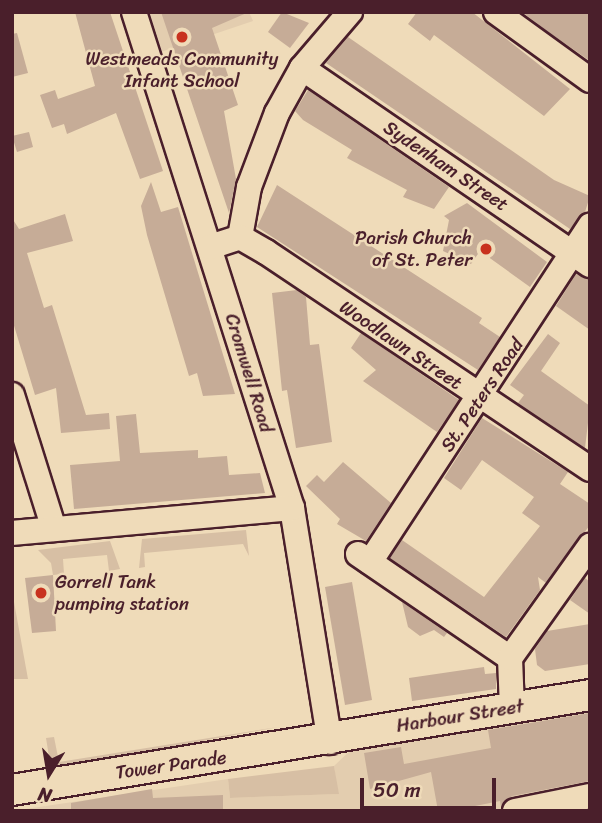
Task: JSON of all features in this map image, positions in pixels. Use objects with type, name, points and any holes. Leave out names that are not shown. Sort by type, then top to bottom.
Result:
[{"type":"main road","name":"Harbour Street","points":[[330,742],[590,695]]},
{"type":"main road","name":"Tower Parade","points":[[12,790],[330,742]]},
{"type":"street","name":"Cromwell Road","points":[[134,12],[292,508],[330,742]]},
{"type":"street","points":[[210,247],[240,237],[257,163],[302,68],[350,12]]},
{"type":"street","points":[[496,12],[590,80]]},
{"type":"street","name":"Sydenham Street","points":[[302,68],[582,259]]},
{"type":"street","name":"St. Peters Road","points":[[510,659],[363,557],[582,259],[590,226]]},
{"type":"street","name":"Woodlawn Street","points":[[240,237],[590,469]]},
{"type":"street","points":[[12,395],[54,529]]},
{"type":"street","points":[[12,533],[292,508]]},
{"type":"street","points":[[512,708],[510,659],[586,560]]},
{"type":"street","points":[[515,811],[590,796]]},
{"type":"shaded area","name":"Westmeads Community Infant School","points":[[148,12],[249,12],[253,21],[161,52]]},
{"type":"shaded area","points":[[246,530],[249,556],[243,544],[144,553],[145,567],[139,568],[142,539]]},
{"type":"shaded area","points":[[110,541],[120,569],[109,571],[107,555],[63,559],[64,574],[53,575],[51,563],[38,550]]},
{"type":"shaded area","points":[[12,591],[28,679],[12,679]]},
{"type":"shaded area","points":[[590,712],[590,811],[12,811],[228,779],[230,798],[338,794],[334,766],[354,747]]},
{"type":"shaded area","points":[[278,727],[51,769],[46,738],[54,737],[59,762]]},
{"type":"shaded area","points":[[334,766],[339,794],[230,798],[228,779]]},
{"type":"building","points":[[75,12],[110,12],[163,171],[140,179],[116,113],[67,134],[64,124],[52,128],[40,95],[55,90],[58,99],[95,86]]},
{"type":"building","points":[[161,12],[249,12],[212,28],[238,105],[224,111],[236,179],[229,213]]},
{"type":"building","points":[[282,12],[309,23],[290,48],[268,32]]},
{"type":"building","points":[[417,12],[472,12],[570,89],[544,116],[434,35],[430,41],[408,24]]},
{"type":"building","points":[[522,12],[590,12],[590,61],[547,31]]},
{"type":"building","points":[[17,33],[28,73],[12,77],[12,34]]},
{"type":"building","points":[[348,37],[554,180],[590,196],[585,212],[570,229],[326,63]]},
{"type":"building","points":[[308,90],[449,187],[434,209],[403,197],[407,190],[347,158],[352,150],[303,120],[295,111]]},
{"type":"building","points":[[29,132],[33,147],[17,152],[12,136]]},
{"type":"building","points":[[151,182],[161,212],[178,207],[235,394],[203,396],[197,373],[189,376],[147,235],[141,206]]},
{"type":"building","points":[[277,185],[482,318],[479,323],[500,337],[478,370],[257,227]]},
{"type":"building","name":"Parish Church of St. Peter","points":[[467,203],[547,262],[530,287],[480,251],[471,264],[443,251],[449,220],[444,216]]},
{"type":"building","points":[[65,214],[73,241],[27,253],[44,308],[52,305],[86,415],[109,413],[110,429],[61,433],[56,388],[35,395],[12,319],[12,218],[19,229]]},
{"type":"building","points":[[576,274],[590,280],[590,330],[556,306]]},
{"type":"building","points":[[297,290],[306,297],[310,345],[319,344],[332,442],[296,448],[287,390],[282,391],[272,293]]},
{"type":"building","points":[[361,333],[459,400],[437,432],[363,381],[376,370],[351,348]]},
{"type":"building","points":[[548,334],[560,343],[541,371],[590,406],[585,448],[518,403],[524,395],[510,385]]},
{"type":"building","points":[[136,414],[140,453],[198,450],[198,458],[227,456],[229,475],[260,473],[265,493],[74,509],[70,465],[120,461],[116,416]]},
{"type":"building","points":[[482,418],[568,472],[560,484],[590,504],[590,525],[546,583],[538,577],[540,590],[506,637],[390,558],[402,540],[484,597],[540,526],[522,513],[534,497],[482,460],[461,490],[444,478]]},
{"type":"building","points":[[343,462],[391,503],[366,541],[337,524],[340,519],[306,486],[317,475],[324,482]]},
{"type":"building","name":"Gorrell Tank pumping station","points":[[53,575],[56,631],[32,633],[25,578]]},
{"type":"building","points":[[585,578],[590,582],[590,614],[570,600]]},
{"type":"building","points":[[352,582],[372,700],[345,705],[325,587]]},
{"type":"building","points":[[402,602],[447,633],[444,637],[434,630],[420,636],[408,627]]},
{"type":"building","points":[[590,624],[590,664],[545,671],[537,665],[535,649],[547,631]]},
{"type":"building","points":[[484,667],[485,674],[496,673],[496,689],[412,701],[409,678]]},
{"type":"building","points":[[590,713],[590,781],[512,796],[501,807],[500,801],[450,811],[438,811],[431,772],[370,789],[364,753],[401,747],[404,764],[491,748],[488,730]]},
{"type":"building","points":[[152,789],[153,798],[223,795],[223,811],[71,811],[71,803]]},
{"type":"place","name":"Westmeads Community Infant School","points":[[182,37]]},
{"type":"place","name":"Parish Church of St. Peter","points":[[486,249]]},
{"type":"place","name":"Gorrell Tank pumping station","points":[[41,593]]}]
